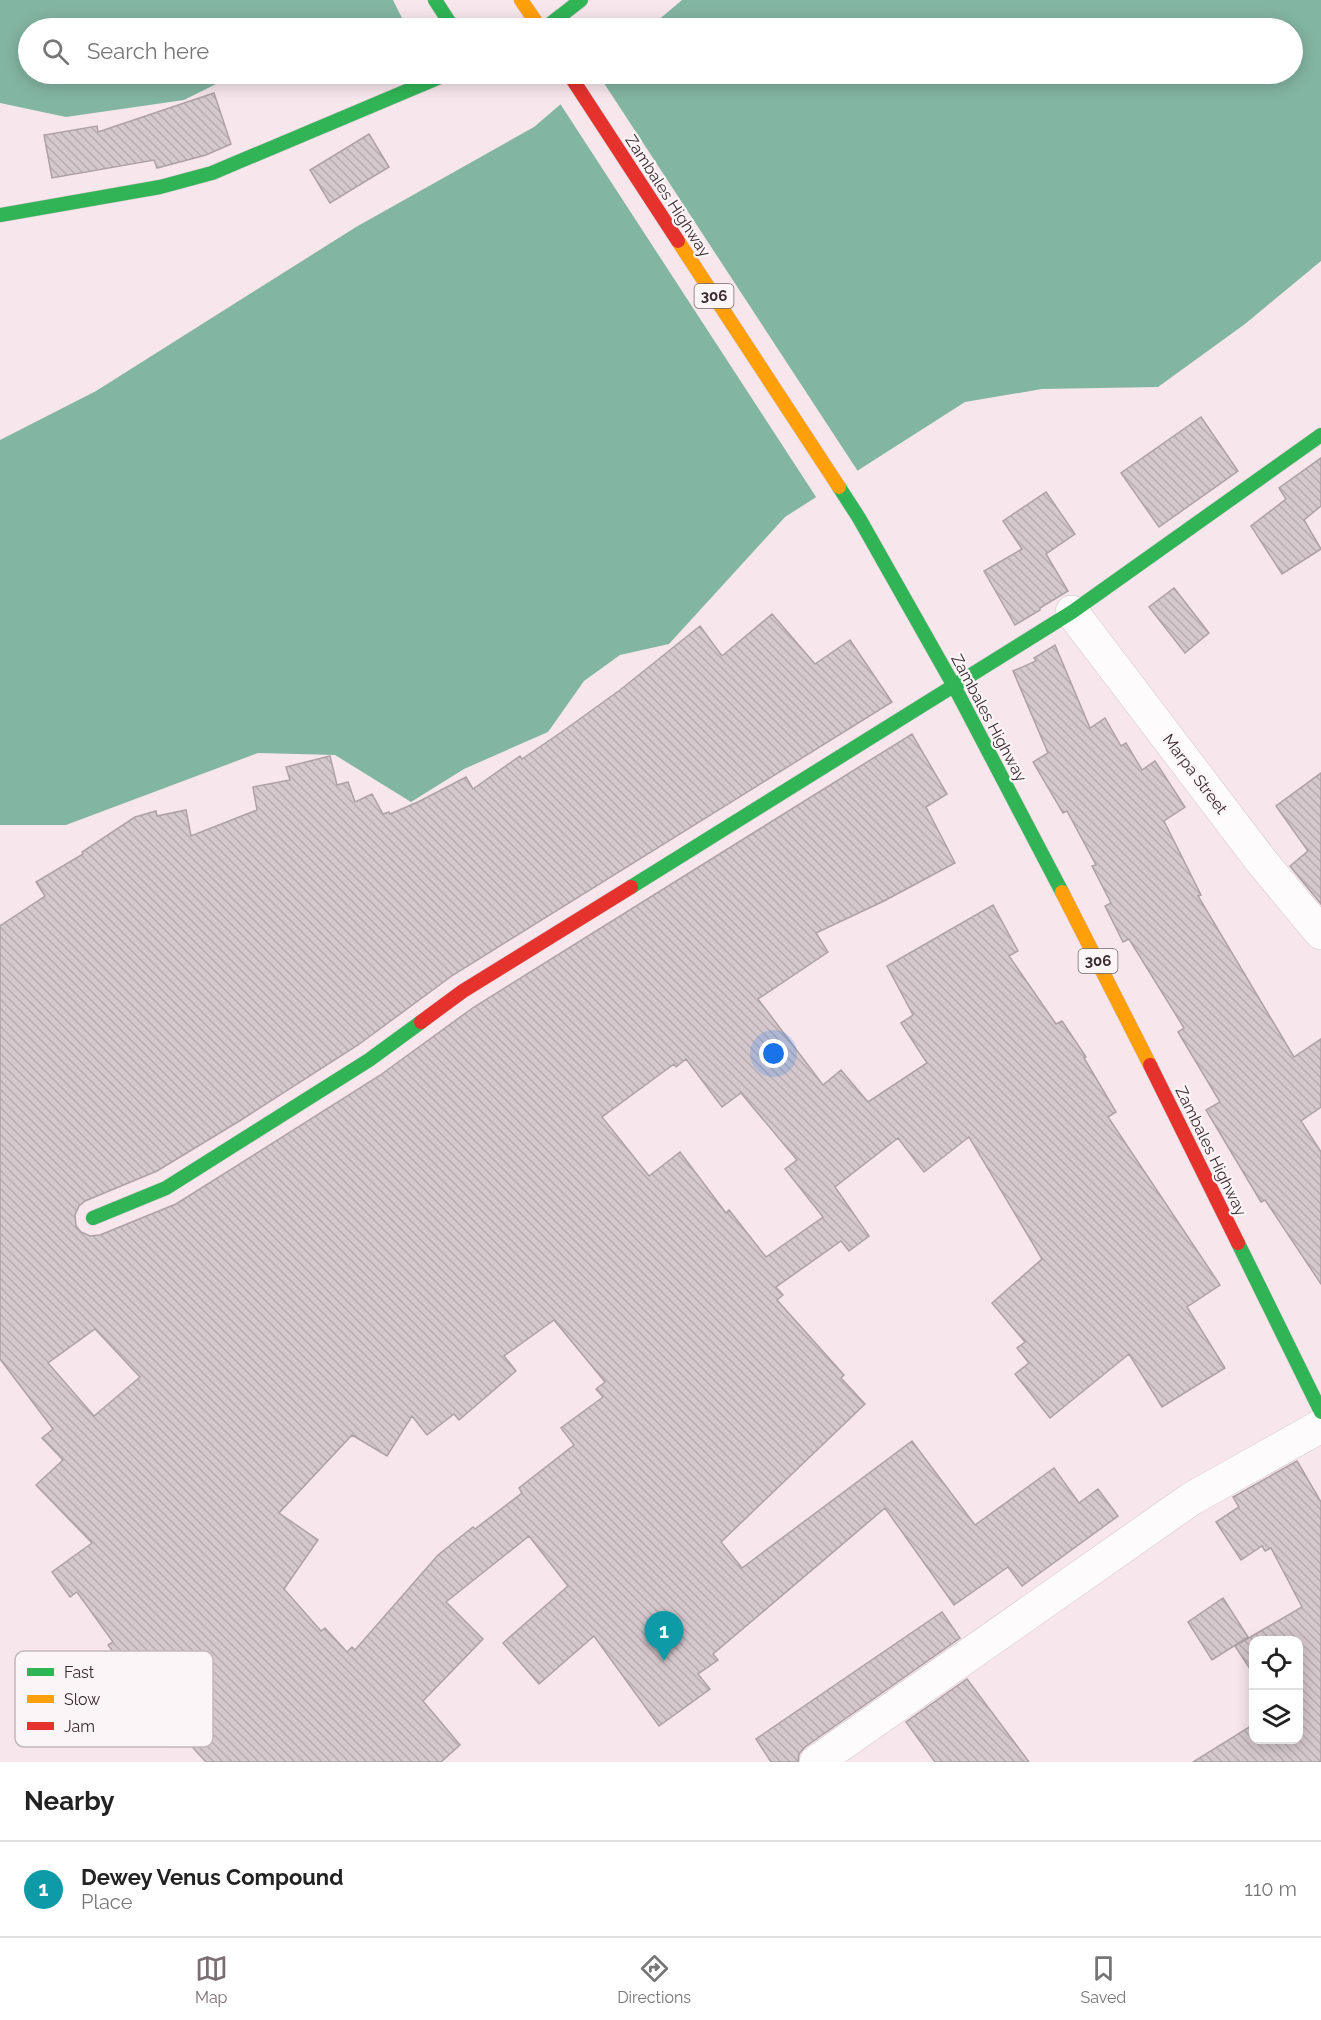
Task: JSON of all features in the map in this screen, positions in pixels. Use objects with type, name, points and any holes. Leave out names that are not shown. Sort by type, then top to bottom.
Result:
[{"type":"street","points":[[435,0],[447,18]]},
{"type":"street","points":[[521,0],[533,18]]},
{"type":"street","points":[[558,18],[581,0]]},
{"type":"street","points":[[0,215],[160,187],[212,173],[423,84]]},
{"type":"street","name":"Zambales Highway","points":[[576,84],[859,518],[954,686],[1121,1005],[1321,1412]]},
{"type":"street","points":[[93,1218],[166,1188],[251,1136],[369,1060],[464,991],[1072,612],[1321,435]]},
{"type":"street","name":"Marpa Street","points":[[1072,612],[1262,862],[1321,933]]},
{"type":"street","points":[[816,1762],[1191,1499],[1321,1426]]},
{"type":"shaded area","points":[[0,0],[393,0],[402,18],[18,18],[18,84],[216,84],[184,100],[66,117],[0,103]]},
{"type":"shaded area","points":[[682,0],[1321,0],[1321,261],[1245,324],[1158,387],[1042,389],[965,402],[785,517],[669,644],[620,655],[584,681],[548,732],[464,769],[411,802],[335,755],[258,753],[66,825],[0,825],[0,440],[96,391],[356,227],[534,127],[584,84],[1303,84],[1303,18],[661,18]]},
{"type":"pier","points":[[580,84],[605,84],[859,473],[818,500],[559,102]]},
{"type":"building","points":[[214,93],[231,144],[206,155],[157,168],[154,160],[52,178],[44,135],[97,126],[98,132]]},
{"type":"building","points":[[369,134],[389,167],[330,203],[310,170]]},
{"type":"building","points":[[1201,417],[1238,471],[1159,527],[1121,473]]},
{"type":"building","points":[[1321,458],[1321,506],[1304,520],[1321,549],[1282,574],[1251,526],[1286,499],[1279,488]]},
{"type":"building","points":[[1046,492],[1075,534],[1046,554],[1068,591],[1015,625],[984,571],[1022,549],[1003,521]]},
{"type":"building","points":[[1174,588],[1209,633],[1185,653],[1149,607]]},
{"type":"building","points":[[772,614],[815,664],[850,640],[892,702],[453,975],[358,1045],[241,1120],[157,1171],[85,1201],[79,1206],[75,1215],[76,1226],[81,1232],[90,1236],[100,1235],[176,1204],[379,1076],[474,1007],[912,734],[947,794],[926,807],[955,863],[884,901],[816,933],[828,952],[758,999],[823,1085],[841,1070],[868,1102],[927,1063],[901,1023],[913,1015],[887,966],[993,905],[1018,951],[1009,956],[1056,1024],[1062,1021],[1086,1057],[1084,1058],[1116,1112],[1108,1117],[1220,1285],[1187,1307],[1225,1368],[1162,1407],[1129,1354],[1050,1418],[1015,1374],[1029,1363],[1017,1348],[1025,1342],[992,1303],[1042,1259],[969,1137],[924,1172],[898,1138],[835,1187],[869,1236],[849,1251],[841,1241],[776,1287],[783,1295],[777,1300],[844,1375],[841,1378],[865,1404],[721,1542],[742,1568],[912,1441],[975,1525],[1054,1468],[1079,1503],[1098,1489],[1118,1516],[1022,1586],[1008,1567],[954,1605],[885,1508],[713,1654],[718,1660],[698,1674],[710,1689],[659,1726],[594,1636],[539,1684],[503,1643],[568,1586],[529,1536],[446,1602],[483,1639],[423,1701],[460,1745],[441,1762],[206,1762],[192,1747],[213,1747],[213,1651],[112,1651],[108,1645],[113,1642],[77,1592],[70,1597],[52,1572],[92,1543],[36,1485],[63,1460],[42,1438],[53,1429],[0,1359],[0,926],[45,896],[36,882],[83,854],[82,852],[135,817],[156,811],[157,816],[186,810],[191,836],[257,810],[253,787],[290,780],[286,767],[330,756],[337,785],[348,782],[355,802],[372,794],[383,814],[389,812],[390,814],[418,802],[466,777],[473,789],[520,756],[522,759],[563,731],[620,690],[700,626],[722,656]],"holes":[[[686,1059],[722,1107],[741,1093],[797,1160],[785,1169],[823,1217],[766,1257],[729,1210],[726,1213],[680,1152],[649,1176],[602,1117],[674,1064],[676,1067]],[[554,1320],[605,1382],[596,1389],[603,1397],[561,1428],[574,1445],[519,1488],[522,1493],[438,1555],[355,1650],[352,1647],[347,1652],[325,1628],[321,1631],[284,1589],[318,1540],[279,1513],[352,1435],[387,1456],[412,1416],[427,1435],[454,1414],[459,1420],[516,1371],[504,1356]],[[95,1329],[140,1377],[94,1416],[48,1363]]]},
{"type":"building","points":[[1055,645],[1090,728],[1105,718],[1121,746],[1126,743],[1142,770],[1155,761],[1185,807],[1164,821],[1201,895],[1198,896],[1294,1057],[1321,1039],[1321,1107],[1301,1121],[1321,1152],[1321,1284],[1265,1200],[1261,1202],[1206,1110],[1220,1102],[1178,1032],[1184,1028],[1129,939],[1123,942],[1105,906],[1111,903],[1092,866],[1096,865],[1067,811],[1063,813],[1033,762],[1048,753],[1013,671],[1036,661],[1034,658]]},
{"type":"building","points":[[1321,773],[1321,904],[1290,866],[1308,851],[1276,806]]},
{"type":"building","points":[[1297,1461],[1321,1502],[1321,1762],[1193,1762],[1249,1727],[1249,1744],[1303,1744],[1303,1636],[1252,1636],[1302,1607],[1271,1548],[1265,1551],[1262,1546],[1241,1560],[1216,1522],[1239,1507],[1233,1497]]},
{"type":"building","points":[[1223,1598],[1248,1637],[1212,1660],[1188,1622]]},
{"type":"building","points":[[942,1612],[960,1638],[805,1747],[799,1754],[798,1762],[771,1762],[756,1739]]},
{"type":"building","points":[[1249,1638],[1249,1667],[1235,1646]]},
{"type":"building","points":[[967,1679],[1029,1762],[935,1762],[906,1722]]},
{"type":"traffic: fast","points":[[435,0],[447,18]]},
{"type":"traffic: fast","points":[[558,18],[581,0]]},
{"type":"traffic: fast","points":[[0,215],[160,187],[212,173],[423,84]]},
{"type":"traffic: fast","points":[[631,887],[1072,612],[1321,435]]},
{"type":"traffic: fast","points":[[839,487],[859,518],[954,686],[1062,892]]},
{"type":"traffic: fast","points":[[93,1218],[166,1188],[369,1060],[421,1022]]},
{"type":"traffic: fast","points":[[1238,1243],[1321,1412]]},
{"type":"traffic: slow","points":[[521,0],[533,18]]},
{"type":"traffic: slow","points":[[678,241],[839,487]]},
{"type":"traffic: slow","points":[[1062,892],[1150,1065]]},
{"type":"traffic: jam","points":[[576,84],[678,241]]},
{"type":"traffic: jam","points":[[421,1022],[463,991],[631,887]]},
{"type":"traffic: jam","points":[[1150,1065],[1238,1243]]},
{"type":"place","name":"Dewey Venus Compound","points":[[664,1661]]}]
